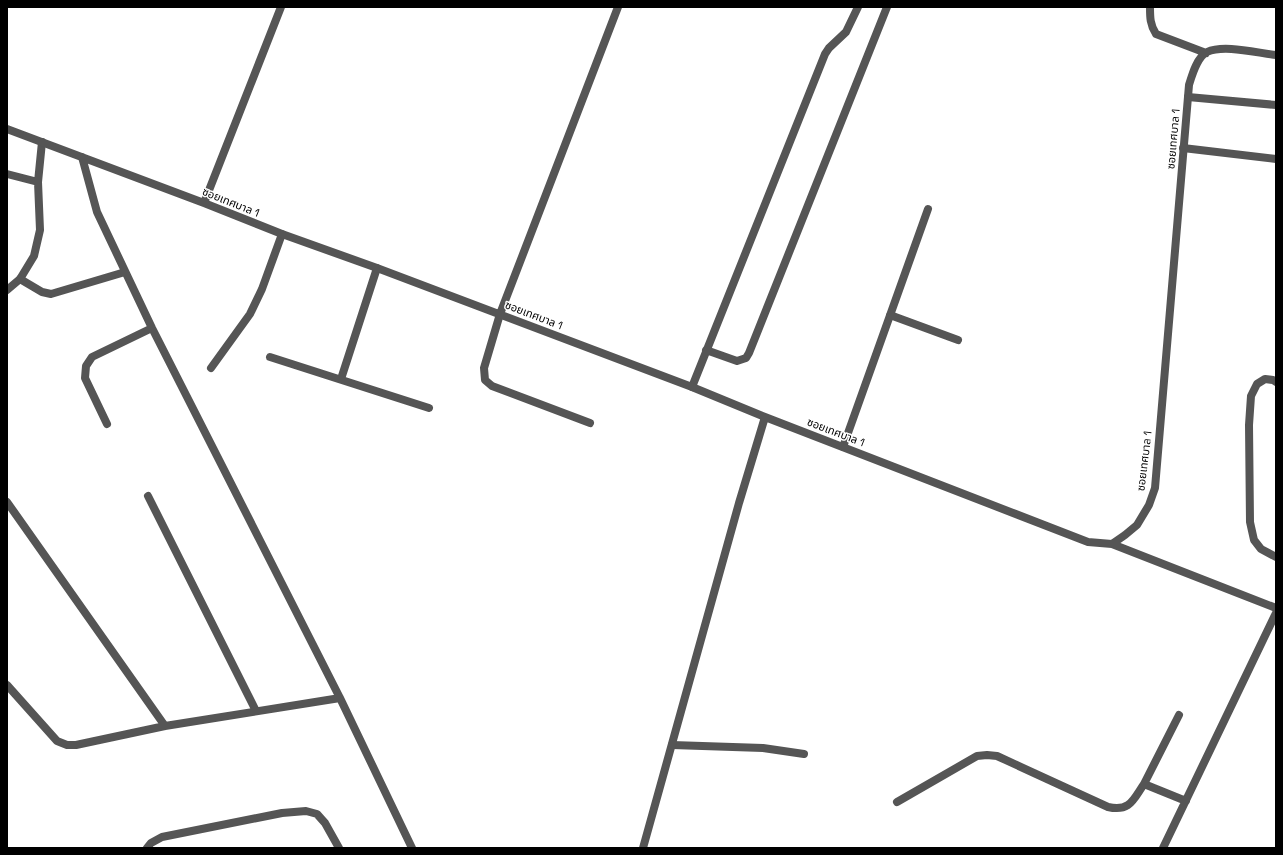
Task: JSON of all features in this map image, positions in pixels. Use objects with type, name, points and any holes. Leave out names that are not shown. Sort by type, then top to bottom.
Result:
[{"type":"street","points":[[204,203],[281,7]]},
{"type":"street","points":[[590,423],[492,386],[485,380],[484,368],[500,314],[618,7]]},
{"type":"street","points":[[692,387],[824,54],[828,48],[846,32],[858,7]]},
{"type":"street","points":[[706,350],[737,361],[746,358],[749,353],[888,7]]},
{"type":"street","points":[[1150,7],[1150,20],[1152,28],[1156,34],[1206,53],[1227,49],[1276,55]]},
{"type":"street","name":"ซอยเทศบาล 1","points":[[7,129],[282,234],[377,268],[692,387],[765,417],[1088,542],[1112,544],[1137,525],[1149,505],[1154,488],[1188,85],[1194,67],[1206,53]]},
{"type":"street","points":[[1188,97],[1276,105]]},
{"type":"street","points":[[7,290],[20,279],[34,256],[40,230],[38,182],[42,142]]},
{"type":"street","points":[[1183,148],[1276,159]]},
{"type":"street","points":[[82,158],[97,212],[125,272],[340,698],[412,848]]},
{"type":"street","points":[[7,174],[38,182]]},
{"type":"street","points":[[843,447],[928,209]]},
{"type":"street","points":[[211,368],[250,314],[262,289],[282,234]]},
{"type":"street","points":[[341,379],[377,268]]},
{"type":"street","points":[[20,279],[42,292],[51,294],[125,272]]},
{"type":"street","points":[[890,315],[958,340]]},
{"type":"street","points":[[107,424],[86,378],[86,366],[92,357],[152,328]]},
{"type":"street","points":[[270,357],[429,408]]},
{"type":"street","points":[[1276,382],[1273,380],[1264,379],[1257,384],[1251,396],[1249,433],[1250,522],[1254,540],[1261,549],[1276,557]]},
{"type":"street","points":[[643,848],[739,503],[765,417]]},
{"type":"street","points":[[148,496],[256,711]]},
{"type":"street","points":[[7,502],[165,726]]},
{"type":"street","points":[[1112,544],[1276,608]]},
{"type":"street","points":[[1163,848],[1276,613]]},
{"type":"street","points":[[7,685],[57,741],[67,745],[76,745],[165,726],[340,698]]},
{"type":"street","points":[[896,802],[977,756],[987,755],[997,756],[1108,807],[1118,809],[1129,805],[1144,784],[1179,715]]},
{"type":"street","points":[[672,745],[763,748],[804,754]]},
{"type":"street","points":[[1144,784],[1186,801]]},
{"type":"street","points":[[147,848],[151,843],[162,837],[282,813],[306,811],[317,814],[326,824],[339,848]]}]
